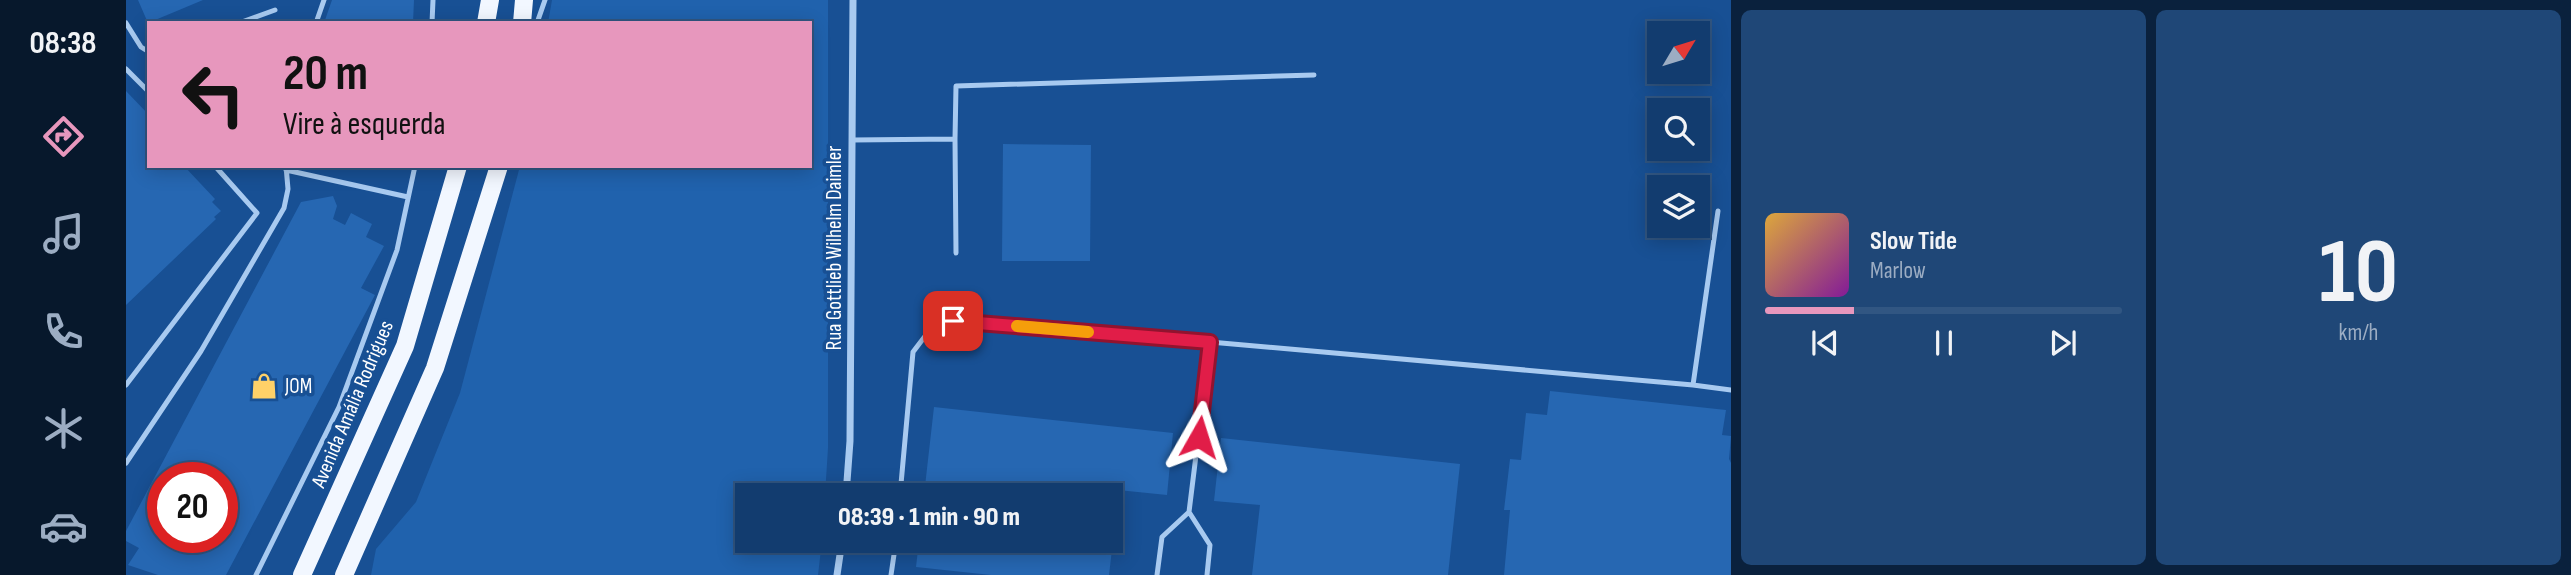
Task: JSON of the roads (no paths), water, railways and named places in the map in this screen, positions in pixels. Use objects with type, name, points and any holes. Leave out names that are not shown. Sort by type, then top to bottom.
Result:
[{"type":"main road","points":[[486,21],[490,0]]},
{"type":"main road","points":[[522,21],[524,0]]},
{"type":"main road","name":"Avenida Amália Rodrigues","points":[[302,575],[405,346],[457,168]]},
{"type":"main road","points":[[350,570],[435,368],[498,168]]},
{"type":"street","name":"Rua Gottlieb Wilhelm Daimler","points":[[847,483],[850,441],[853,0]]},
{"type":"street","points":[[837,575],[840,553]]},
{"type":"lane","points":[[317,21],[324,0]]},
{"type":"lane","points":[[432,21],[433,0]]},
{"type":"lane","points":[[538,21],[545,0]]},
{"type":"lane","points":[[245,21],[275,10]]},
{"type":"lane","points":[[126,23],[141,47],[147,51]]},
{"type":"lane","points":[[126,69],[147,90]]},
{"type":"lane","points":[[956,253],[956,86],[1314,75]]},
{"type":"lane","points":[[852,141],[955,139]]},
{"type":"lane","points":[[126,385],[257,213],[217,168]]},
{"type":"lane","points":[[126,463],[201,351],[284,208],[288,189],[286,168],[408,197]]},
{"type":"lane","points":[[256,575],[339,407],[397,250],[415,168]]},
{"type":"lane","points":[[1693,385],[1718,211]]},
{"type":"lane","points":[[901,483],[913,352],[929,331],[953,321],[1731,390]]},
{"type":"lane","points":[[1207,575],[1210,545],[1189,512],[1210,342]]},
{"type":"lane","points":[[1157,575],[1161,537],[1189,512]]},
{"type":"lane","points":[[891,575],[894,553]]},
{"type":"place","name":"JOM","points":[[264,386]]}]
